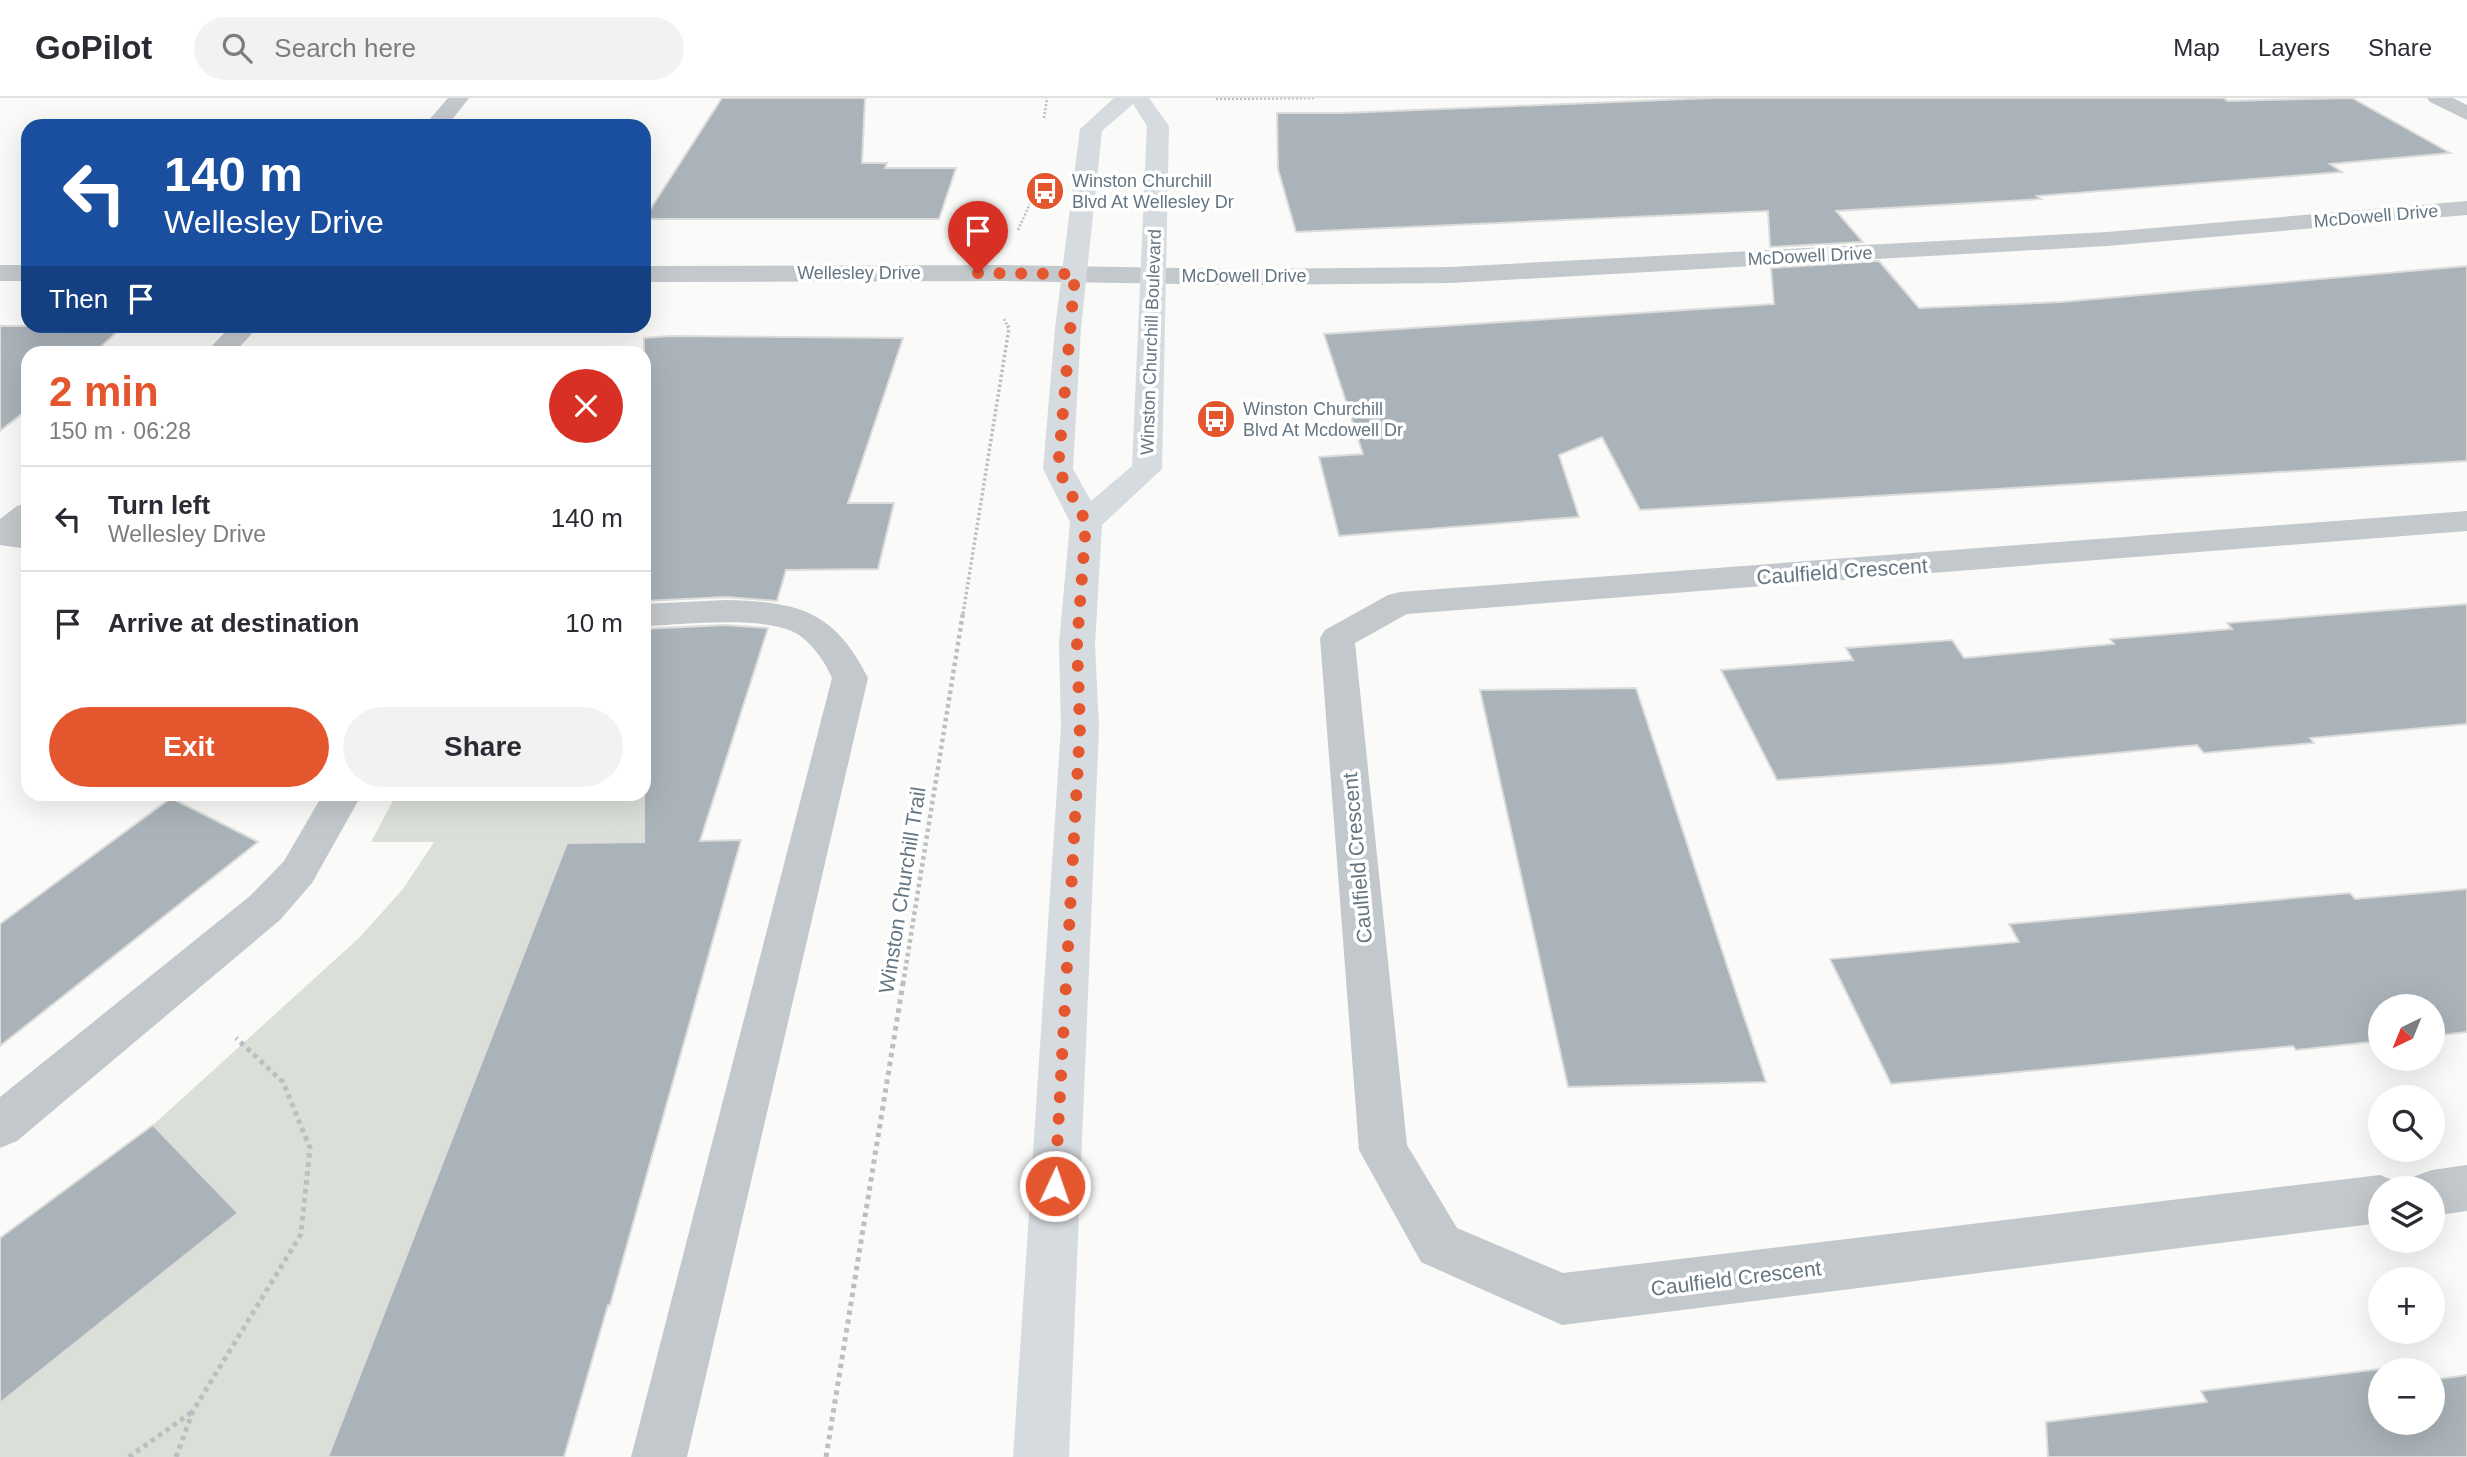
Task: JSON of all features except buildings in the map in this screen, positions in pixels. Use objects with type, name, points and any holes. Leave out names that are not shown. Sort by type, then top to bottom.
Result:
[{"type":"main road","points":[[1041,1457],[1080,727],[1077,644],[1086,522],[1058,469],[1091,129],[1127,98]]},
{"type":"main road","name":"Winston Churchill Boulevard","points":[[1086,522],[1147,469],[1158,126],[1139,98]]},
{"type":"street","points":[[441,119],[459,98]]},
{"type":"street","points":[[2437,98],[2467,114]]},
{"type":"street","name":"McDowell Drive","points":[[1075,274],[1389,276],[1606,268],[2107,239],[2467,208]]},
{"type":"street","points":[[0,273],[21,273]]},
{"type":"street","name":"Wellesley Drive","points":[[651,274],[1075,274]]},
{"type":"street","points":[[225,346],[239,333]]},
{"type":"street","points":[[0,535],[21,518]]},
{"type":"street","name":"Caulfield Crescent","points":[[2368,1200],[1562,1299],[1439,1245],[1383,1150],[1337,638],[1400,603],[1963,562],[2467,521]]},
{"type":"street","points":[[0,535],[21,538]]},
{"type":"street","points":[[651,615],[752,612],[808,625],[839,655],[850,678],[659,1457]]},
{"type":"street","points":[[0,1126],[265,908],[298,872],[338,801]]},
{"type":"street","points":[[2445,1191],[2467,1188]]},
{"type":"path","points":[[1043,124],[1047,98]]},
{"type":"path","points":[[1216,99],[1316,98]]},
{"type":"path","points":[[1017,233],[1031,200],[1033,187]]},
{"type":"path","name":"Winston Churchill Trail","points":[[825,1457],[1009,328]]},
{"type":"path","points":[[176,1457],[192,1411],[300,1234],[310,1148],[283,1082],[236,1038]]},
{"type":"path","points":[[129,1457],[192,1411]]},
{"type":"shaded area","points":[[723,770],[698,841],[567,844],[328,1457],[0,1457],[0,1403],[238,1213],[153,1125],[359,938],[403,889],[434,842],[371,842],[393,801],[651,801],[651,771]]},
{"type":"place","name":"Winston Churchill Blvd At Wellesley Dr","points":[[1045,191]]},
{"type":"place","name":"Winston Churchill Blvd At Mcdowell Dr","points":[[1216,419]]},
{"type":"route","points":[[978,273],[1075,274],[1068,328],[1058,469],[1086,522],[1077,644],[1080,727],[1055,1186]]}]
